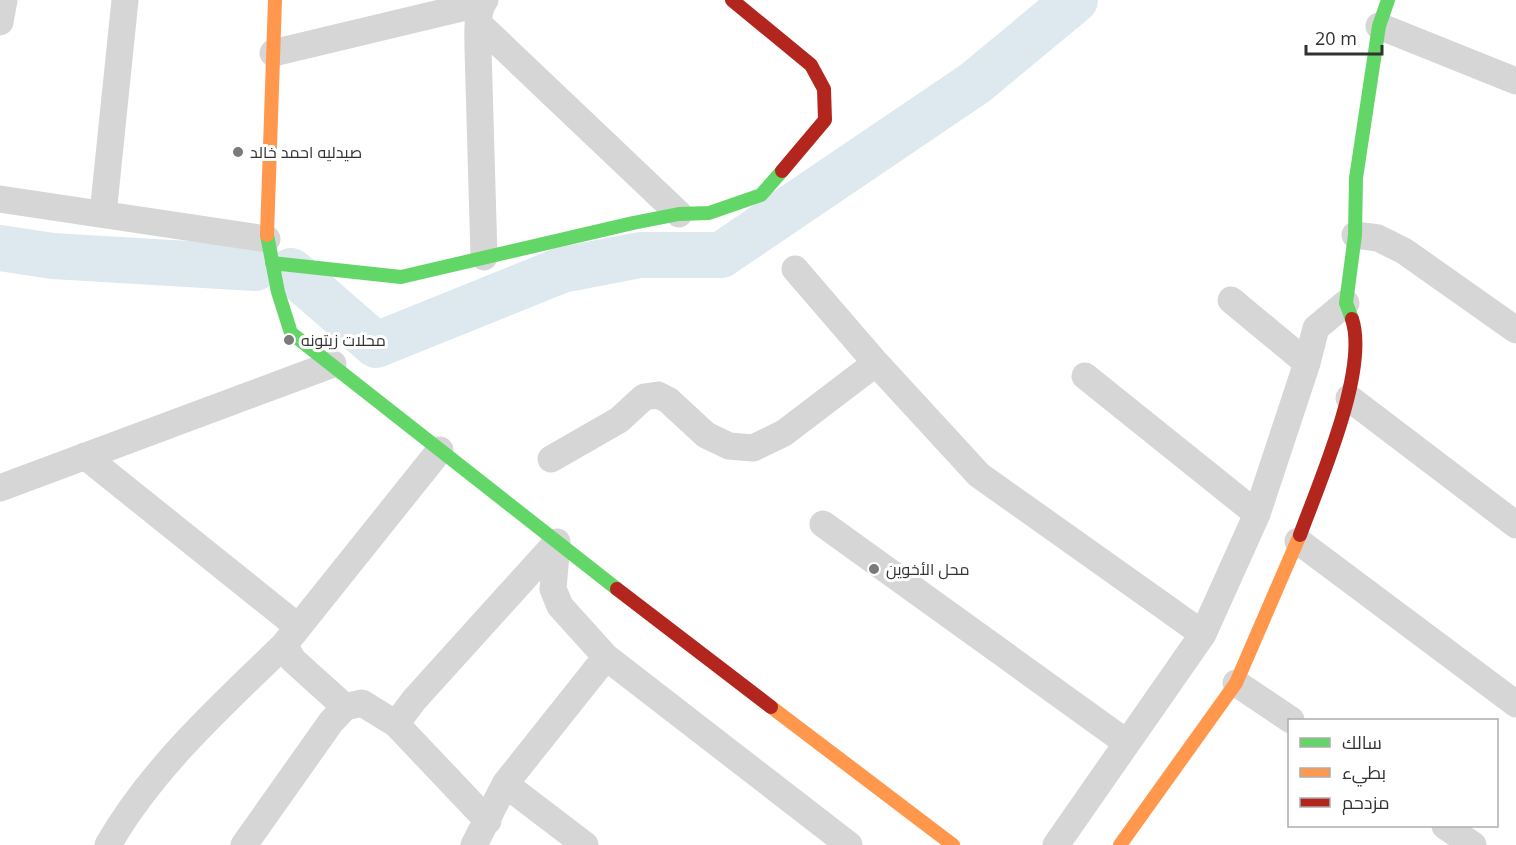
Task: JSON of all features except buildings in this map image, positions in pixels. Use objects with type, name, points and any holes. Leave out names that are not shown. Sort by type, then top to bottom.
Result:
[{"type":"street","points":[[0,22],[4,0]]},
{"type":"street","points":[[103,214],[124,0]]},
{"type":"street","points":[[275,0],[270,251],[291,333],[557,542],[953,845]]},
{"type":"street","points":[[0,199],[103,214],[401,277],[679,214],[709,213],[760,195],[825,120],[824,89],[811,65],[732,0]]},
{"type":"street","points":[[1120,845],[1236,683],[1298,541],[1349,398],[1356,332],[1346,303],[1355,236],[1356,178],[1379,26],[1388,0]]},
{"type":"street","points":[[273,53],[482,9]]},
{"type":"street","points":[[482,9],[679,214]]},
{"type":"street","points":[[482,9],[484,257]]},
{"type":"street","points":[[1379,26],[1516,81]]},
{"type":"street","points":[[1355,236],[1377,238],[1404,251],[1516,330]]},
{"type":"street","points":[[795,269],[876,363],[979,475],[1203,633]]},
{"type":"street","points":[[1231,300],[1307,363]]},
{"type":"street","points":[[1056,845],[1203,633],[1257,513],[1307,363],[1316,328],[1346,303]]},
{"type":"street","points":[[551,459],[619,420],[644,397],[658,394],[668,400],[706,435],[729,446],[753,448],[784,434],[876,363]]},
{"type":"street","points":[[0,488],[333,364]]},
{"type":"street","points":[[1085,376],[1257,513]]},
{"type":"street","points":[[1349,398],[1516,525]]},
{"type":"street","points":[[108,845],[139,797],[221,706],[291,636],[440,450]]},
{"type":"street","points":[[85,456],[291,636],[293,660],[345,708]]},
{"type":"street","points":[[823,524],[1127,743]]},
{"type":"street","points":[[1298,541],[1516,704]]},
{"type":"street","points":[[557,542],[553,589],[560,606],[606,657],[849,845]]},
{"type":"street","points":[[396,724],[414,700],[557,542]]},
{"type":"street","points":[[474,845],[505,784],[606,657]]},
{"type":"street","points":[[1236,683],[1290,719]]},
{"type":"street","points":[[244,845],[331,722],[345,708],[363,703],[396,724],[488,821]]},
{"type":"street","points":[[505,784],[585,845]]},
{"type":"street","points":[[1448,827],[1473,845]]},
{"type":"waterway","points":[[291,271],[376,345],[562,270],[640,255],[721,255],[975,83],[1075,0]]},
{"type":"waterway","points":[[0,248],[53,256],[255,268]]},
{"type":"traffic: fast","points":[[1352,319],[1346,303],[1355,235],[1356,178],[1379,26],[1388,0]]},
{"type":"traffic: fast","points":[[272,263],[401,277],[633,223],[679,214],[709,213],[761,195],[782,171]]},
{"type":"traffic: fast","points":[[267,235],[278,292],[291,333],[617,589]]},
{"type":"traffic: slow","points":[[267,235],[275,0]]},
{"type":"traffic: slow","points":[[1120,845],[1236,683],[1300,535]]},
{"type":"traffic: slow","points":[[771,707],[953,845]]},
{"type":"traffic: jam","points":[[732,0],[811,65],[824,89],[825,120],[782,171]]},
{"type":"traffic: jam","points":[[1300,535],[1329,457],[1348,396],[1354,367],[1355,341],[1352,319]]},
{"type":"traffic: jam","points":[[617,589],[771,707]]},
{"type":"place","name":"صيدليه احمد خالد","points":[[238,152]]},
{"type":"place","name":"محلات زيتونه","points":[[289,340]]},
{"type":"place","name":"محل الأخوين","points":[[874,569]]}]
